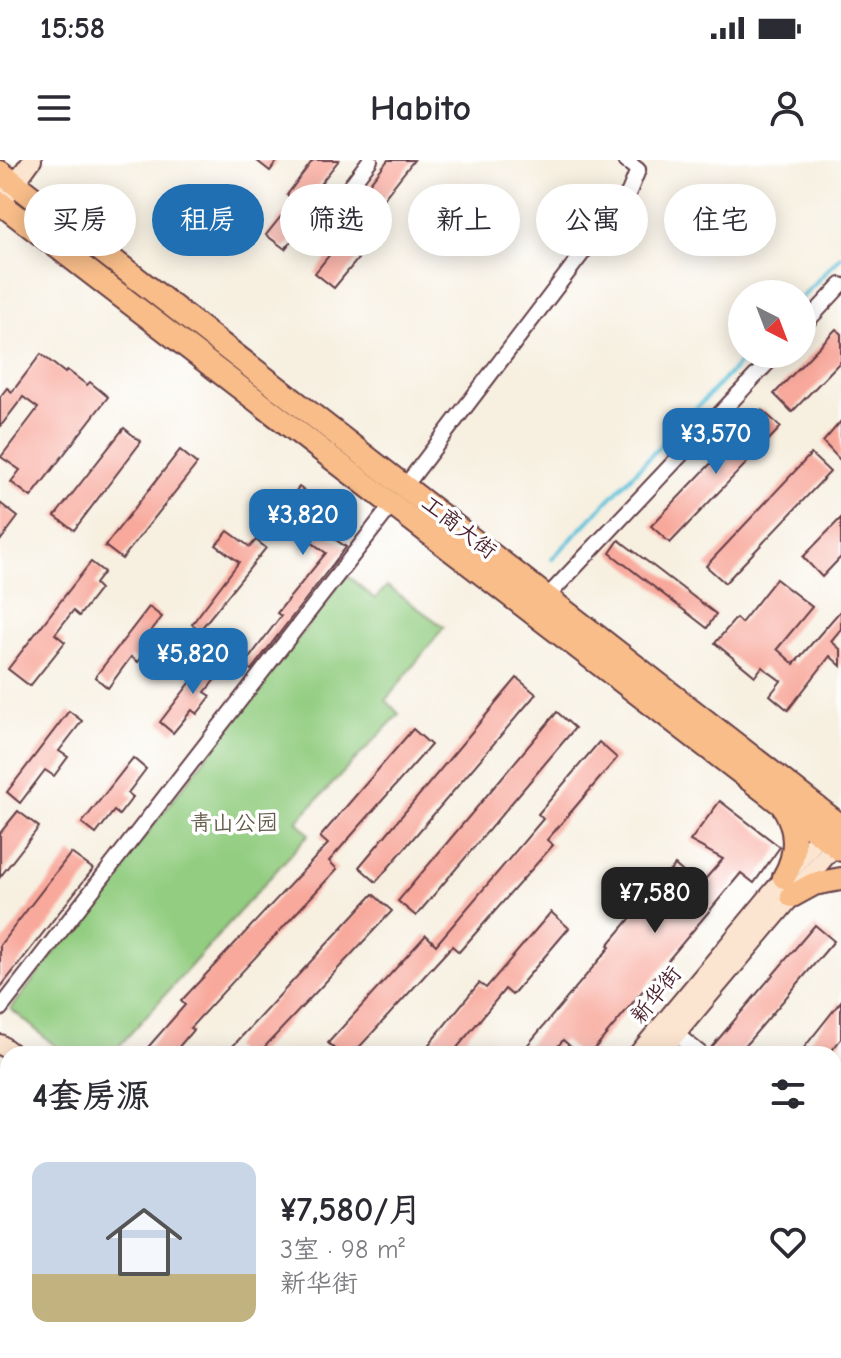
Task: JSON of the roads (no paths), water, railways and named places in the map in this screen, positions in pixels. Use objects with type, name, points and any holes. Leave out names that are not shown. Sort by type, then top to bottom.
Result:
[{"type":"main road","name":"工商大街","points":[[7,177],[406,485],[836,832]]},
{"type":"main road","name":"工商大街","points":[[0,204],[776,799],[836,832]]},
{"type":"main road","points":[[776,799],[788,815],[794,833],[788,886],[841,879]]},
{"type":"street","points":[[0,204],[7,177],[32,160]]},
{"type":"street","points":[[352,184],[370,160]]},
{"type":"street","points":[[406,485],[629,192],[638,170],[625,160]]},
{"type":"street","points":[[816,312],[841,285]]},
{"type":"street","points":[[547,597],[763,368]]},
{"type":"street","points":[[0,1009],[391,506]]},
{"type":"street","name":"新华街","points":[[645,1046],[836,832]]},
{"type":"street","name":"新华街","points":[[666,1046],[788,886]]},
{"type":"street","points":[[676,1034],[691,1046]]},
{"type":"waterway","points":[[816,282],[841,256]]},
{"type":"waterway","points":[[552,559],[735,368]]},
{"type":"park label","name":"青山公园","points":[[234,823]]}]
